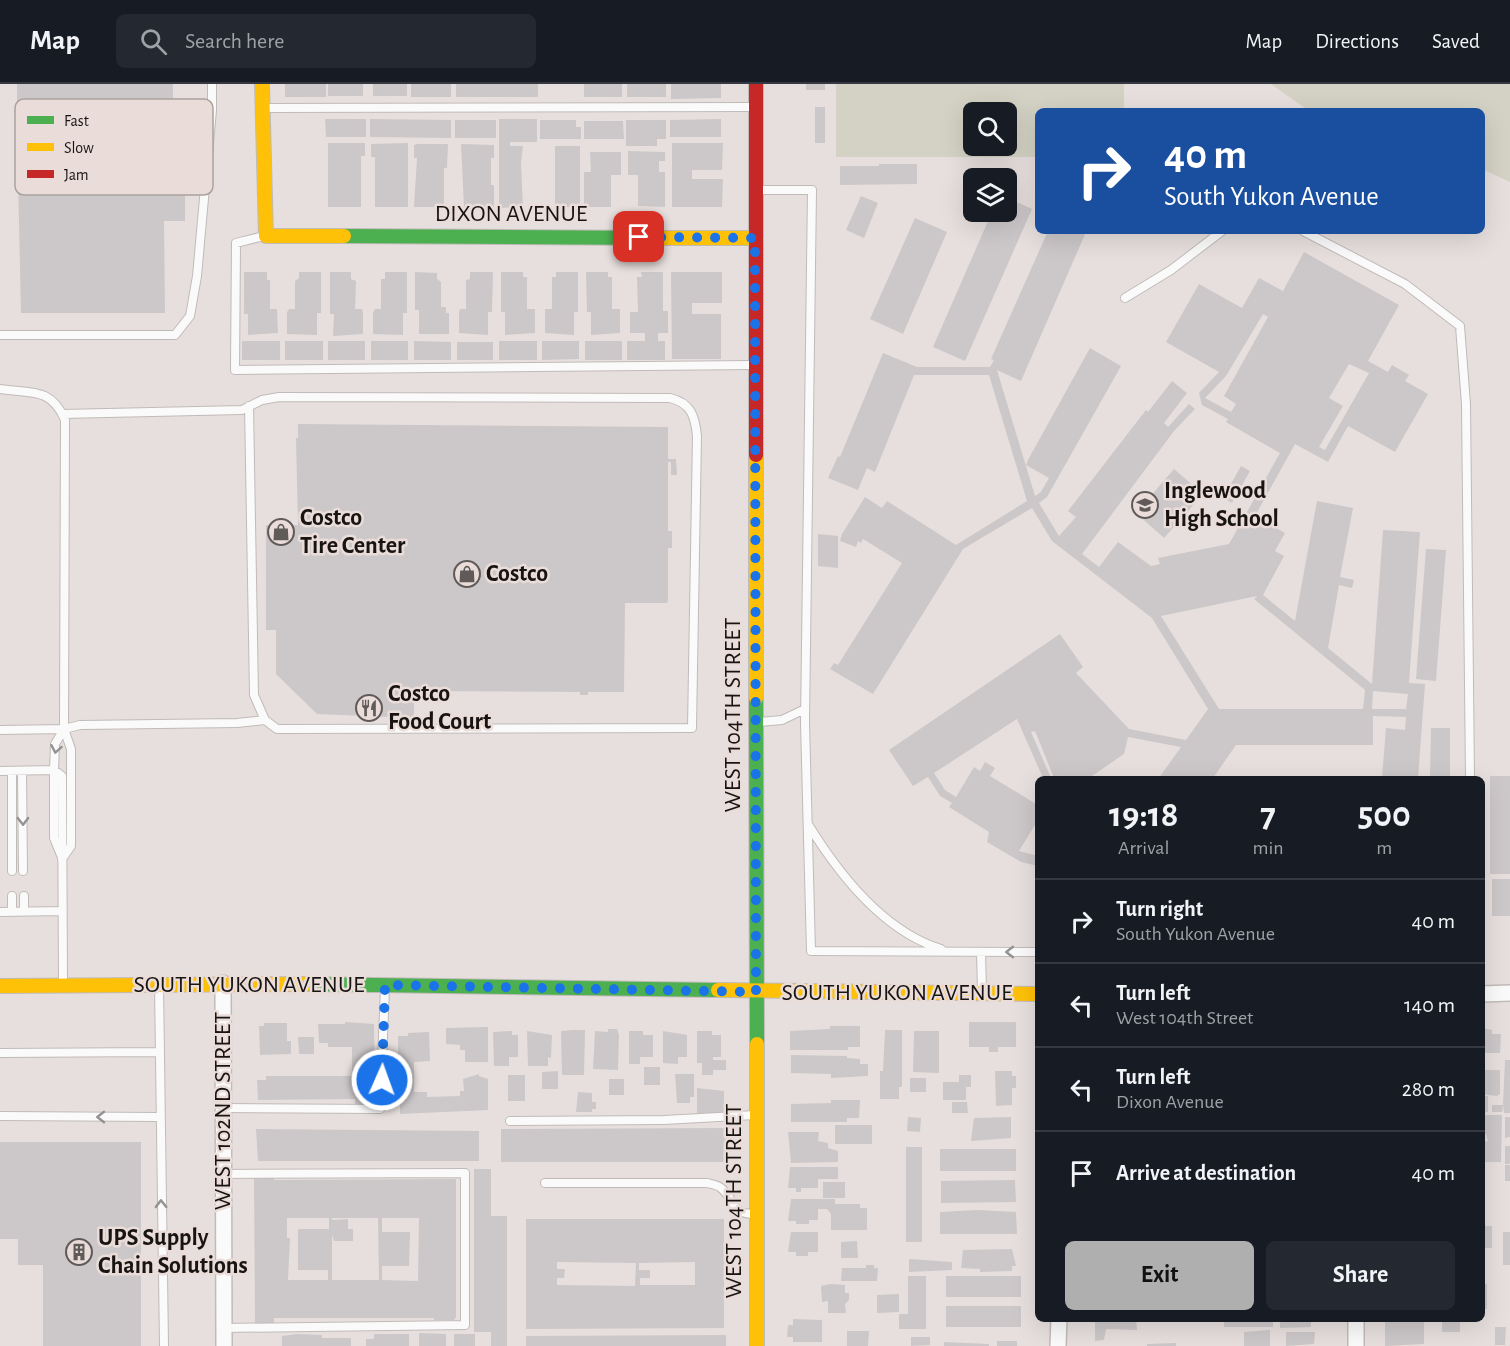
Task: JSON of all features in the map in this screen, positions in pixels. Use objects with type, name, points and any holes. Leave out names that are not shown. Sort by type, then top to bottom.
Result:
[{"type":"street","points":[[262,84],[266,236]]},
{"type":"street","name":"WEST 104TH STREET","points":[[756,84],[757,1346]]},
{"type":"street","name":"DIXON AVENUE","points":[[266,236],[755,238]]},
{"type":"street","name":"SOUTH YUKON AVENUE","points":[[0,986],[223,983],[1035,994]]},
{"type":"street","name":"WEST 102ND STREET","points":[[223,983],[224,1346]]},
{"type":"street","points":[[1485,994],[1510,993]]},
{"type":"street","points":[[1059,1322],[1059,1346]]},
{"type":"street","points":[[1356,1322],[1356,1346]]},
{"type":"lane","points":[[212,84],[213,99]]},
{"type":"lane","points":[[262,108],[756,107]]},
{"type":"lane","points":[[755,190],[812,190],[805,709],[811,951],[1035,952]]},
{"type":"lane","points":[[0,335],[175,335],[190,316],[197,276],[205,195]]},
{"type":"lane","points":[[1125,298],[1171,270],[1218,234]]},
{"type":"lane","points":[[1309,234],[1405,284],[1460,326],[1466,404],[1470,776]]},
{"type":"lane","points":[[266,236],[236,243],[234,370],[756,365]]},
{"type":"lane","points":[[0,389],[49,396],[58,405],[65,420],[64,729],[71,749],[71,846],[63,859]]},
{"type":"lane","points":[[62,414],[242,410],[249,406],[261,400],[279,397],[670,398],[682,401],[695,416],[697,436],[692,728],[277,729],[265,720],[254,695],[249,406]]},
{"type":"lane","points":[[756,722],[782,720],[805,709]]},
{"type":"lane","points":[[0,730],[64,729],[80,725],[237,723],[265,720]]},
{"type":"lane","points":[[63,985],[63,859],[54,838],[54,770],[55,744],[64,729]]},
{"type":"lane","points":[[0,771],[54,770]]},
{"type":"lane","points":[[12,771],[12,871]]},
{"type":"lane","points":[[22,771],[23,871]]},
{"type":"lane","points":[[808,824],[837,866],[884,915],[914,937],[948,951]]},
{"type":"lane","points":[[12,896],[12,912]]},
{"type":"lane","points":[[24,896],[24,912]]},
{"type":"lane","points":[[0,912],[62,911]]},
{"type":"lane","points":[[981,952],[982,994]]},
{"type":"lane","points":[[159,984],[159,1117],[164,1346]]},
{"type":"lane","points":[[224,1108],[380,1109],[385,985]]},
{"type":"lane","points":[[0,1053],[159,1052]]},
{"type":"lane","points":[[510,1121],[664,1120],[756,1115]]},
{"type":"lane","points":[[0,1116],[159,1117]]},
{"type":"lane","points":[[223,1174],[465,1173],[465,1325],[224,1328]]},
{"type":"lane","points":[[544,1183],[707,1183],[721,1188],[736,1209],[743,1214],[757,1214]]},
{"type":"shaded area","points":[[836,84],[1124,84],[1124,108],[1035,108],[1035,157],[836,157]]},
{"type":"shaded area","points":[[1271,84],[1510,84],[1510,182],[1485,170],[1485,108],[1305,108]]},
{"type":"building","points":[[17,84],[173,84],[173,99],[17,99]]},
{"type":"building","points":[[285,84],[326,84],[326,97],[285,97]]},
{"type":"building","points":[[328,84],[363,84],[363,96],[328,96]]},
{"type":"building","points":[[373,84],[407,84],[407,96],[373,96]]},
{"type":"building","points":[[411,84],[451,84],[451,97],[411,97]]},
{"type":"building","points":[[456,84],[538,84],[538,97],[456,97]]},
{"type":"building","points":[[584,84],[622,84],[622,97],[584,97]]},
{"type":"building","points":[[627,84],[666,84],[666,97],[627,97]]},
{"type":"building","points":[[671,84],[721,84],[721,98],[671,99]]},
{"type":"building","points":[[806,84],[825,84],[825,90],[806,90]]},
{"type":"building","points":[[815,107],[825,107],[825,143],[815,143]]},
{"type":"building","points":[[325,119],[366,119],[366,137],[326,137]]},
{"type":"building","points":[[370,119],[451,120],[451,138],[370,137]]},
{"type":"building","points":[[499,119],[537,119],[537,142],[510,142],[510,146],[523,146],[521,163],[523,207],[499,208]]},
{"type":"building","points":[[721,119],[721,137],[670,137],[670,120]]},
{"type":"building","points":[[455,120],[496,120],[496,138],[455,138]]},
{"type":"building","points":[[540,120],[576,120],[576,127],[581,127],[581,139],[540,139]]},
{"type":"building","points":[[626,120],[666,120],[666,139],[657,139],[657,146],[626,146]]},
{"type":"building","points":[[584,121],[623,121],[624,139],[584,139]]},
{"type":"building","points":[[328,143],[365,143],[365,156],[361,156],[361,207],[328,207]]},
{"type":"building","points":[[408,143],[408,207],[375,207],[375,157],[371,157],[371,144]]},
{"type":"building","points":[[672,143],[723,143],[722,170],[692,170],[692,179],[723,179],[722,207],[672,207]]},
{"type":"building","points":[[448,144],[447,168],[444,168],[444,207],[414,207],[417,158],[414,158],[414,145]]},
{"type":"building","points":[[461,144],[494,145],[494,158],[491,158],[491,185],[494,185],[494,207],[464,207]]},
{"type":"building","points":[[555,146],[580,146],[580,207],[555,207]]},
{"type":"building","points":[[628,151],[665,152],[665,161],[659,161],[659,172],[665,172],[665,207],[638,206],[638,175],[628,175]]},
{"type":"building","points":[[590,152],[621,152],[621,175],[611,175],[611,207],[584,207],[584,172],[591,172]]},
{"type":"building","points":[[879,164],[917,164],[917,184],[840,185],[840,166],[879,166]]},
{"type":"building","points":[[18,195],[185,195],[185,221],[164,221],[165,313],[21,313]]},
{"type":"building","points":[[861,196],[878,203],[864,238],[846,230]]},
{"type":"building","points":[[1017,202],[1032,209],[965,361],[933,347],[988,222],[1017,222]]},
{"type":"building","points":[[915,218],[947,232],[903,334],[870,319]]},
{"type":"building","points":[[1047,234],[1085,234],[1021,381],[997,370],[1035,496],[1041,492],[1049,478],[1026,465],[1090,348],[1121,366],[1047,497],[1039,503],[1059,536],[1076,517],[1068,511],[1146,410],[1148,412],[1172,381],[1187,393],[1164,423],[1168,427],[1189,404],[1195,409],[1174,431],[1082,554],[1099,567],[1118,542],[1151,566],[1160,564],[1158,558],[1229,544],[1280,453],[1226,422],[1228,419],[1202,405],[1199,393],[1219,372],[1166,342],[1199,284],[1242,308],[1259,278],[1283,291],[1304,252],[1399,305],[1368,361],[1388,372],[1392,365],[1409,375],[1405,381],[1428,394],[1395,452],[1348,426],[1328,462],[1295,444],[1255,516],[1285,533],[1275,551],[1284,556],[1263,595],[1295,621],[1317,501],[1353,508],[1340,577],[1354,580],[1352,588],[1339,585],[1328,648],[1372,684],[1383,530],[1420,532],[1409,683],[1425,684],[1418,776],[1382,776],[1386,728],[1405,730],[1406,717],[1373,716],[1373,745],[1236,745],[1214,776],[1160,776],[1181,747],[1128,737],[1124,754],[1092,776],[1053,776],[1035,731],[1031,732],[1050,776],[1042,776],[1017,719],[934,773],[945,790],[956,797],[974,767],[980,771],[985,762],[995,768],[990,776],[1035,803],[1035,825],[1019,851],[1035,855],[1035,865],[1021,862],[987,842],[989,832],[949,807],[952,803],[940,796],[928,777],[913,786],[889,750],[1060,634],[1083,667],[1076,673],[1129,729],[1186,740],[1208,709],[1152,618],[1052,541],[1032,508],[963,549],[873,694],[830,669],[834,663],[838,665],[902,563],[863,539],[861,543],[858,541],[856,547],[840,541],[865,497],[882,508],[887,501],[956,545],[1027,501],[989,375],[914,375],[875,472],[867,468],[858,490],[828,478],[838,456],[840,457],[883,353],[917,367],[990,367],[994,360],[991,359]],"holes":[[[1263,314],[1268,317],[1224,396],[1236,404],[1231,412],[1205,398],[1226,376]],[[1349,364],[1369,373],[1325,450],[1319,447],[1343,406],[1329,398]],[[1257,596],[1254,599],[1365,690],[1363,709],[1219,709],[1161,616]],[[1373,691],[1408,694],[1406,709],[1372,709]]]},
{"type":"building","points":[[244,272],[267,272],[267,280],[270,280],[270,309],[277,309],[278,333],[248,335],[248,314],[244,314]]},
{"type":"building","points":[[299,272],[321,272],[321,313],[317,313],[317,335],[287,334],[287,312],[289,309],[295,309],[295,281],[299,278]]},
{"type":"building","points":[[330,272],[351,272],[351,279],[356,281],[355,309],[362,309],[363,334],[333,336],[334,314],[330,314]]},
{"type":"building","points":[[385,272],[407,272],[407,313],[403,313],[403,335],[373,334],[373,313],[375,309],[381,309],[381,279],[385,279]]},
{"type":"building","points":[[415,272],[437,273],[437,279],[441,282],[441,307],[446,307],[446,313],[449,313],[449,334],[419,334],[419,310],[415,310]]},
{"type":"building","points":[[470,272],[493,272],[492,312],[488,312],[488,335],[459,333],[459,312],[460,309],[466,309],[466,280],[470,279]]},
{"type":"building","points":[[501,272],[523,272],[523,277],[527,277],[527,309],[535,309],[535,333],[505,335],[505,312],[501,312]]},
{"type":"building","points":[[556,272],[578,272],[578,312],[574,312],[574,335],[545,333],[545,309],[552,309],[552,277],[556,277]]},
{"type":"building","points":[[586,272],[608,272],[608,277],[612,277],[612,309],[620,309],[620,333],[591,335],[591,312],[587,312]]},
{"type":"building","points":[[641,272],[663,272],[663,311],[668,311],[668,333],[658,333],[658,341],[665,341],[665,360],[627,360],[627,341],[645,341],[645,333],[630,333],[630,312],[638,312],[637,277],[642,277]]},
{"type":"building","points":[[671,272],[722,272],[722,303],[692,303],[692,314],[721,314],[721,359],[672,359]]},
{"type":"building","points":[[242,341],[280,341],[280,360],[242,360]]},
{"type":"building","points":[[285,341],[323,341],[323,360],[285,360]]},
{"type":"building","points":[[328,341],[365,341],[365,360],[328,360]]},
{"type":"building","points":[[371,341],[408,341],[408,360],[371,360]]},
{"type":"building","points":[[414,341],[451,342],[451,360],[414,360]]},
{"type":"building","points":[[499,341],[537,341],[537,360],[499,360]]},
{"type":"building","points":[[542,341],[579,341],[579,359],[542,360]]},
{"type":"building","points":[[585,341],[622,341],[622,360],[585,360]]},
{"type":"building","points":[[457,342],[493,342],[493,360],[457,360]]},
{"type":"building","name":"Costco","points":[[298,424],[668,427],[668,459],[676,459],[677,475],[671,475],[671,462],[668,462],[668,531],[672,531],[672,548],[668,548],[668,600],[667,603],[625,603],[624,692],[588,692],[588,695],[580,695],[580,692],[433,691],[433,695],[424,695],[424,692],[414,692],[414,718],[317,714],[276,674],[276,630],[266,630],[266,525],[298,525],[296,438],[298,438]]},
{"type":"building","points":[[1241,466],[1250,471],[1232,503],[1223,498]]},
{"type":"building","points":[[1174,469],[1203,494],[1164,538],[1136,513]]},
{"type":"building","points":[[818,534],[838,536],[838,568],[818,566]]},
{"type":"building","points":[[1426,549],[1446,550],[1436,681],[1416,679]]},
{"type":"building","points":[[1431,728],[1450,728],[1450,776],[1430,776]]},
{"type":"building","points":[[1490,776],[1510,776],[1510,874],[1490,874]]},
{"type":"building","points":[[1492,879],[1510,879],[1510,916],[1492,916]]},
{"type":"building","points":[[345,1022],[374,1024],[375,1106],[355,1106],[355,1099],[258,1100],[257,1080],[266,1080],[266,1076],[352,1076],[352,1047],[328,1047],[328,1043],[319,1043],[318,1024],[345,1024]]},
{"type":"building","points":[[969,1022],[1016,1022],[1016,1047],[998,1047],[998,1052],[989,1052],[989,1047],[969,1047]]},
{"type":"building","points":[[264,1023],[287,1023],[287,1041],[291,1041],[291,1054],[260,1055],[259,1026],[264,1026]]},
{"type":"building","points":[[830,1026],[860,1026],[860,1047],[848,1047],[848,1050],[790,1050],[790,1031],[830,1029]]},
{"type":"building","points":[[488,1027],[488,1062],[465,1062],[465,1050],[460,1050],[460,1045],[446,1044],[446,1028]]},
{"type":"building","points":[[608,1029],[617,1029],[619,1035],[618,1070],[593,1069],[595,1031],[608,1032]]},
{"type":"building","points":[[1485,1029],[1492,1030],[1492,1034],[1501,1034],[1500,1053],[1485,1053]]},
{"type":"building","points":[[585,1030],[584,1075],[562,1075],[561,1031]]},
{"type":"building","points":[[885,1030],[902,1030],[902,1087],[899,1087],[899,1099],[880,1099],[880,1071],[883,1071]]},
{"type":"building","points":[[512,1031],[512,1035],[518,1035],[518,1057],[509,1057],[509,1066],[494,1066],[493,1032]]},
{"type":"building","points":[[527,1031],[552,1035],[551,1058],[548,1057],[548,1066],[528,1066]]},
{"type":"building","points":[[629,1031],[643,1031],[643,1035],[653,1035],[653,1057],[640,1057],[640,1064],[629,1064]]},
{"type":"building","points":[[663,1031],[687,1035],[687,1057],[678,1057],[678,1064],[663,1063]]},
{"type":"building","points":[[697,1031],[712,1031],[712,1035],[721,1035],[721,1057],[713,1057],[713,1060],[726,1060],[726,1070],[713,1070],[713,1075],[702,1075],[702,1063],[697,1063]]},
{"type":"building","points":[[914,1031],[939,1031],[939,1073],[913,1072]]},
{"type":"building","points":[[429,1032],[430,1061],[414,1062],[414,1092],[427,1092],[427,1097],[460,1096],[460,1091],[464,1091],[463,1079],[479,1074],[488,1079],[488,1110],[400,1114],[400,1093],[395,1091],[395,1086],[398,1086],[398,1065],[395,1065],[395,1061],[398,1061],[398,1036]]},
{"type":"building","points":[[298,1037],[314,1037],[314,1054],[299,1054]]},
{"type":"building","points":[[791,1055],[847,1056],[847,1058],[860,1059],[860,1064],[868,1064],[868,1076],[831,1078],[831,1074],[791,1073]]},
{"type":"building","points":[[1505,1060],[1510,1060],[1510,1113],[1504,1113],[1503,1104]]},
{"type":"building","points":[[644,1067],[660,1067],[660,1085],[644,1085]]},
{"type":"building","points":[[1485,1070],[1500,1070],[1500,1094],[1497,1096],[1485,1094]]},
{"type":"building","points":[[558,1071],[558,1089],[542,1089],[542,1072]]},
{"type":"building","points":[[995,1071],[1012,1071],[1012,1076],[1016,1076],[1016,1088],[1012,1088],[1012,1105],[996,1106]]},
{"type":"building","points":[[675,1074],[694,1074],[694,1097],[690,1097],[690,1103],[677,1103]]},
{"type":"building","points":[[508,1075],[525,1075],[525,1101],[508,1101]]},
{"type":"building","points":[[959,1075],[971,1075],[971,1087],[966,1087],[966,1100],[943,1100],[943,1082],[959,1082]]},
{"type":"building","points":[[910,1078],[926,1078],[926,1092],[910,1092]]},
{"type":"building","points":[[609,1079],[624,1079],[624,1095],[609,1095]]},
{"type":"building","points":[[697,1088],[724,1091],[724,1113],[697,1113]]},
{"type":"building","points":[[578,1092],[592,1093],[592,1102],[596,1102],[596,1109],[592,1109],[592,1112],[576,1112]]},
{"type":"building","points":[[1485,1096],[1488,1096],[1488,1112],[1485,1112]]},
{"type":"building","points":[[831,1100],[860,1100],[859,1118],[847,1118],[847,1122],[791,1122],[791,1104],[831,1103]]},
{"type":"building","points":[[952,1102],[967,1102],[968,1113],[952,1113]]},
{"type":"building","points":[[1492,1105],[1503,1105],[1502,1112],[1492,1112]]},
{"type":"building","points":[[1485,1115],[1502,1115],[1501,1162],[1485,1162],[1485,1142],[1488,1141]]},
{"type":"building","points":[[908,1117],[921,1118],[920,1132],[907,1131]]},
{"type":"building","points":[[1011,1117],[1011,1138],[971,1141],[974,1118]]},
{"type":"building","points":[[1505,1117],[1510,1117],[1510,1137],[1505,1138]]},
{"type":"building","points":[[835,1125],[872,1125],[872,1144],[835,1144]]},
{"type":"building","points":[[726,1128],[726,1162],[501,1162],[501,1129]]},
{"type":"building","points":[[256,1129],[479,1131],[479,1161],[258,1161]]},
{"type":"building","points":[[788,1132],[819,1132],[818,1141],[828,1143],[828,1148],[838,1151],[838,1162],[791,1163]]},
{"type":"building","name":"UPS Supply Chain Solutions","points":[[0,1142],[141,1142],[141,1346],[43,1346],[43,1265],[18,1265],[18,1239],[0,1239]]},
{"type":"building","points":[[1505,1146],[1510,1146],[1510,1164],[1505,1164]]},
{"type":"building","points":[[906,1147],[922,1147],[922,1242],[906,1242]]},
{"type":"building","points":[[940,1149],[1016,1149],[1016,1171],[940,1171]]},
{"type":"building","points":[[1505,1165],[1510,1165],[1510,1181],[1505,1181]]},
{"type":"building","points":[[790,1167],[838,1167],[838,1179],[818,1179],[818,1188],[801,1188],[801,1192],[796,1192],[796,1188],[788,1188]]},
{"type":"building","points":[[474,1169],[491,1169],[491,1216],[507,1216],[507,1346],[491,1346],[491,1332],[474,1332]]},
{"type":"building","points":[[254,1176],[274,1176],[274,1180],[456,1179],[456,1317],[454,1320],[274,1318],[274,1323],[255,1323]],"holes":[[[287,1218],[329,1218],[329,1229],[298,1229],[298,1270],[328,1270],[328,1280],[288,1280],[290,1238],[287,1238]],[[332,1218],[378,1218],[379,1280],[332,1280],[332,1235],[334,1241],[353,1241],[353,1229],[348,1229],[348,1219],[332,1220]],[[382,1218],[419,1218],[418,1281],[382,1280],[382,1266],[409,1266],[410,1232],[382,1232]]]},
{"type":"building","points":[[1015,1180],[1016,1202],[941,1203],[941,1181]]},
{"type":"building","points":[[823,1182],[845,1182],[845,1198],[823,1198]]},
{"type":"building","points":[[791,1199],[835,1199],[835,1204],[860,1204],[860,1208],[867,1208],[867,1230],[831,1230],[831,1214],[827,1209],[818,1209],[818,1220],[809,1220],[809,1224],[796,1224],[796,1221],[788,1221]]},
{"type":"building","points":[[977,1210],[1016,1212],[1017,1234],[940,1234],[940,1212]]},
{"type":"building","points":[[526,1219],[724,1219],[724,1328],[526,1329]],"holes":[[[557,1262],[636,1263],[635,1286],[557,1285],[557,1278],[564,1278],[565,1269],[557,1269]],[[695,1262],[695,1285],[640,1285],[640,1278],[650,1278],[650,1270],[639,1270],[639,1263]]]},
{"type":"building","points":[[1485,1226],[1492,1226],[1492,1248],[1485,1248]]},
{"type":"building","points":[[791,1232],[818,1232],[818,1252],[808,1252],[808,1256],[796,1256],[796,1252],[788,1252]]},
{"type":"building","points":[[1503,1232],[1510,1232],[1510,1265],[1503,1265]]},
{"type":"building","points":[[857,1241],[858,1258],[841,1258],[841,1242]]},
{"type":"building","points":[[1012,1249],[1016,1266],[1012,1266],[1012,1271],[980,1272],[980,1269],[961,1268],[963,1250]]},
{"type":"building","points":[[909,1259],[952,1262],[952,1270],[909,1272]]},
{"type":"building","points":[[866,1265],[874,1265],[874,1268],[878,1268],[877,1281],[841,1281],[842,1268],[866,1268]]},
{"type":"building","points":[[908,1276],[926,1276],[926,1329],[899,1329],[899,1314],[908,1314]]},
{"type":"building","points":[[946,1276],[1021,1276],[1021,1297],[946,1297]]},
{"type":"building","points":[[1485,1284],[1487,1284],[1487,1309],[1485,1309]]},
{"type":"building","points":[[845,1285],[845,1293],[849,1293],[849,1300],[845,1304],[846,1313],[828,1313],[828,1301],[822,1302],[821,1286]]},
{"type":"building","points":[[899,1294],[899,1312],[877,1313],[877,1295]]},
{"type":"building","points":[[946,1306],[1021,1306],[1021,1327],[946,1327]]},
{"type":"building","points":[[793,1319],[822,1320],[822,1342],[793,1342],[793,1337],[787,1337],[788,1325],[793,1325]]},
{"type":"building","points":[[1095,1322],[1136,1322],[1137,1330],[1106,1329],[1104,1340],[1095,1341]]},
{"type":"building","points":[[1224,1322],[1273,1322],[1273,1327],[1224,1327]]},
{"type":"building","points":[[1280,1322],[1311,1322],[1311,1327],[1280,1328]]},
{"type":"building","points":[[1385,1322],[1424,1322],[1424,1344],[1385,1346]]},
{"type":"building","points":[[1442,1322],[1460,1322],[1460,1332],[1442,1332]]},
{"type":"building","points":[[1495,1327],[1506,1327],[1505,1345],[1495,1345]]},
{"type":"building","points":[[1270,1330],[1270,1346],[1244,1346],[1244,1332]]},
{"type":"building","points":[[847,1331],[869,1331],[868,1346],[847,1346]]},
{"type":"building","points":[[1286,1332],[1315,1332],[1314,1344],[1286,1346]]},
{"type":"building","points":[[419,1333],[446,1334],[446,1346],[419,1346]]},
{"type":"building","points":[[374,1334],[409,1334],[409,1346],[366,1346],[366,1339],[374,1339]]},
{"type":"building","points":[[454,1334],[475,1334],[475,1346],[454,1346]]},
{"type":"building","points":[[322,1335],[322,1338],[351,1338],[351,1346],[282,1346],[282,1336]]},
{"type":"building","points":[[726,1335],[726,1346],[526,1346],[526,1336]]},
{"type":"building","points":[[911,1337],[930,1337],[930,1345],[911,1346]]},
{"type":"building","points":[[997,1341],[1017,1341],[1017,1346],[997,1346]]},
{"type":"building","points":[[944,1342],[989,1344],[989,1346],[944,1346]]},
{"type":"building","points":[[1176,1343],[1176,1346],[1147,1346],[1147,1344]]},
{"type":"traffic: fast","points":[[344,236],[656,238]]},
{"type":"traffic: fast","points":[[756,698],[757,1044]]},
{"type":"traffic: fast","points":[[307,984],[718,990]]},
{"type":"traffic: slow","points":[[262,84],[266,236],[344,236]]},
{"type":"traffic: slow","points":[[656,238],[755,238]]},
{"type":"traffic: slow","points":[[756,455],[756,698]]},
{"type":"traffic: slow","points":[[0,986],[307,984]]},
{"type":"traffic: slow","points":[[718,990],[1035,994]]},
{"type":"traffic: slow","points":[[757,1044],[757,1346]]},
{"type":"traffic: jam","points":[[756,84],[756,455]]},
{"type":"place","name":"Inglewood High School","points":[[1145,505]]},
{"type":"place","name":"Costco Tire Center","points":[[281,532]]},
{"type":"place","name":"Costco","points":[[467,574]]},
{"type":"place","name":"Costco Food Court","points":[[369,708]]},
{"type":"place","name":"UPS Supply Chain Solutions","points":[[79,1252]]},
{"type":"route","points":[[382,1080],[385,985],[697,989],[756,992],[755,238],[639,237]]}]
